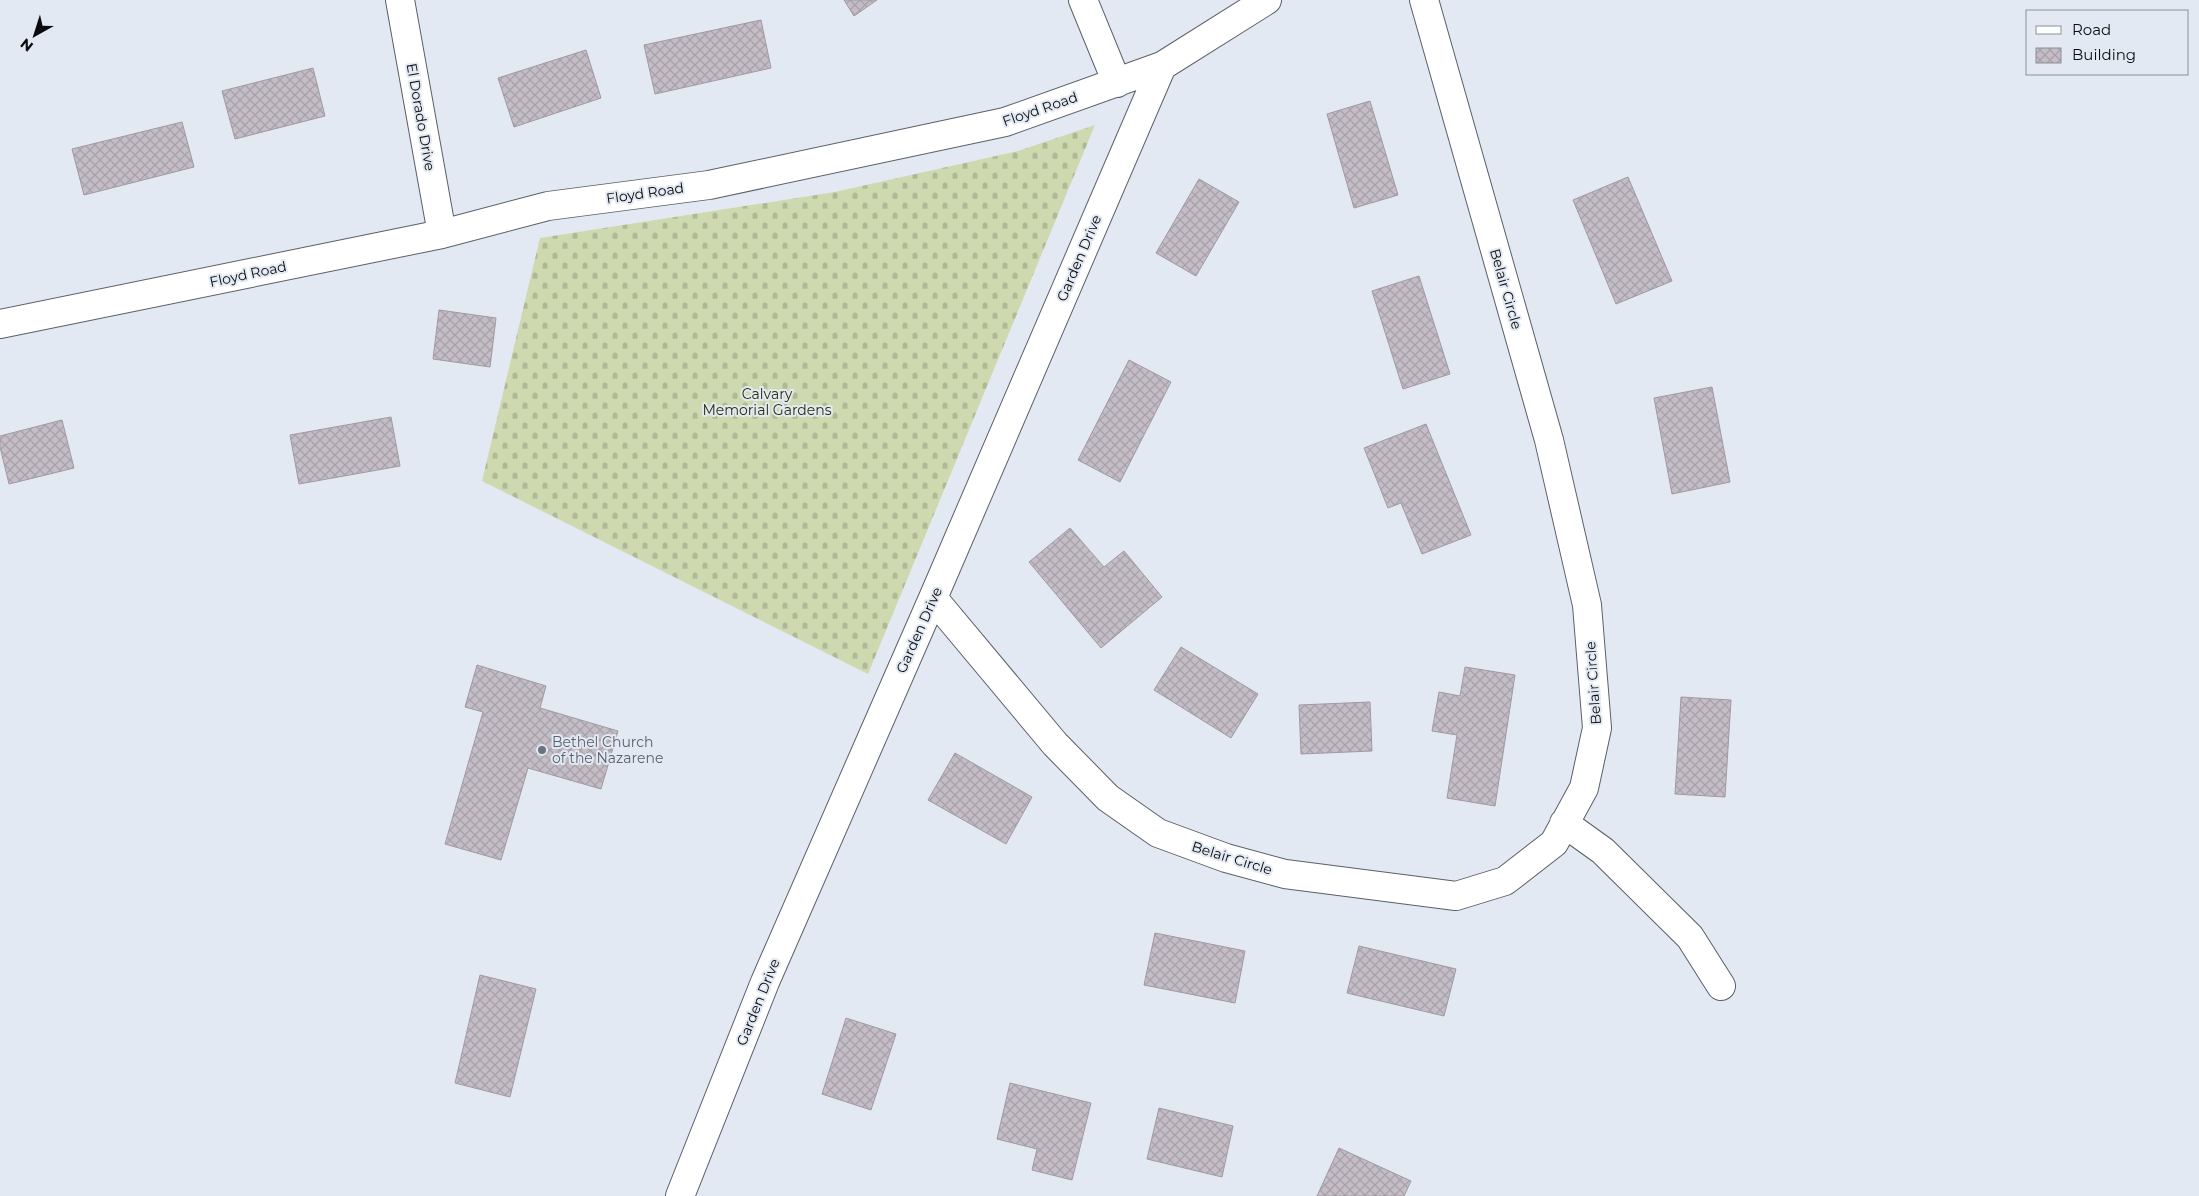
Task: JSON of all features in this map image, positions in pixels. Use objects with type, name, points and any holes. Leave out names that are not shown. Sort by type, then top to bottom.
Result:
[{"type":"street","name":"El Dorado Drive","points":[[400,0],[442,234]]},
{"type":"street","points":[[1083,0],[1117,83]]},
{"type":"street","name":"Floyd Road","points":[[0,324],[442,234],[548,206],[709,184],[996,124],[1162,66],[1267,0]]},
{"type":"street","name":"Belair Circle","points":[[934,598],[1054,744],[1108,798],[1158,833],[1226,858],[1285,874],[1456,896],[1505,881],[1554,843],[1584,788],[1597,728],[1587,605],[1549,440],[1424,0]]},
{"type":"street","name":"Garden Drive","points":[[680,1196],[765,982],[934,598],[1162,66]]},
{"type":"street","points":[[1564,823],[1603,851],[1690,937],[1721,986]]},
{"type":"green space","name":"Calvary Memorial Gardens","points":[[1095,125],[868,674],[482,481],[540,238],[835,192],[1018,151]]},
{"type":"building","points":[[844,0],[877,0],[854,16]]},
{"type":"building","points":[[761,20],[771,68],[655,94],[644,45]]},
{"type":"building","points":[[586,50],[601,98],[514,127],[498,78]]},
{"type":"building","points":[[313,68],[325,116],[235,139],[222,91]]},
{"type":"building","points":[[1370,101],[1398,195],[1354,208],[1327,114]]},
{"type":"building","points":[[182,122],[194,167],[84,195],[72,149]]},
{"type":"building","points":[[1628,177],[1672,281],[1616,304],[1573,200]]},
{"type":"building","points":[[1199,179],[1239,202],[1196,276],[1156,253]]},
{"type":"building","points":[[1419,276],[1450,374],[1403,389],[1372,291]]},
{"type":"building","points":[[439,310],[496,318],[490,367],[433,359]]},
{"type":"building","points":[[1129,360],[1171,382],[1120,482],[1078,460]]},
{"type":"building","points":[[1712,387],[1730,482],[1672,494],[1654,398]]},
{"type":"building","points":[[391,417],[400,466],[299,484],[290,435]]},
{"type":"building","points":[[62,420],[74,468],[9,484],[0,447],[0,436]]},
{"type":"building","points":[[1426,424],[1471,535],[1422,554],[1401,503],[1388,508],[1364,448]]},
{"type":"building","points":[[1070,528],[1104,567],[1124,551],[1162,597],[1101,648],[1029,562]]},
{"type":"building","points":[[1181,647],[1258,694],[1231,738],[1154,690]]},
{"type":"building","name":"Bethel Church of the Nazarene","points":[[477,665],[546,686],[540,708],[618,731],[601,789],[528,768],[501,860],[445,844],[483,712],[465,707]]},
{"type":"building","points":[[1465,667],[1515,675],[1495,806],[1447,798],[1457,735],[1432,731],[1439,692],[1460,696]]},
{"type":"building","points":[[1681,697],[1731,700],[1725,797],[1675,794]]},
{"type":"building","points":[[1370,702],[1372,751],[1301,754],[1299,705]]},
{"type":"building","points":[[955,753],[1032,797],[1006,844],[928,800]]},
{"type":"building","points":[[1155,933],[1245,951],[1235,1003],[1144,985]]},
{"type":"building","points":[[1359,946],[1456,969],[1444,1016],[1347,993]]},
{"type":"building","points":[[480,975],[536,989],[510,1097],[455,1083]]},
{"type":"building","points":[[846,1018],[896,1034],[871,1110],[822,1094]]},
{"type":"building","points":[[1010,1083],[1091,1103],[1072,1180],[1032,1170],[1037,1149],[997,1139]]},
{"type":"building","points":[[1159,1108],[1233,1126],[1222,1177],[1147,1159]]},
{"type":"building","points":[[1339,1148],[1411,1181],[1404,1196],[1317,1196]]},
{"type":"place","name":"Bethel Church of the Nazarene","points":[[542,750]]}]
